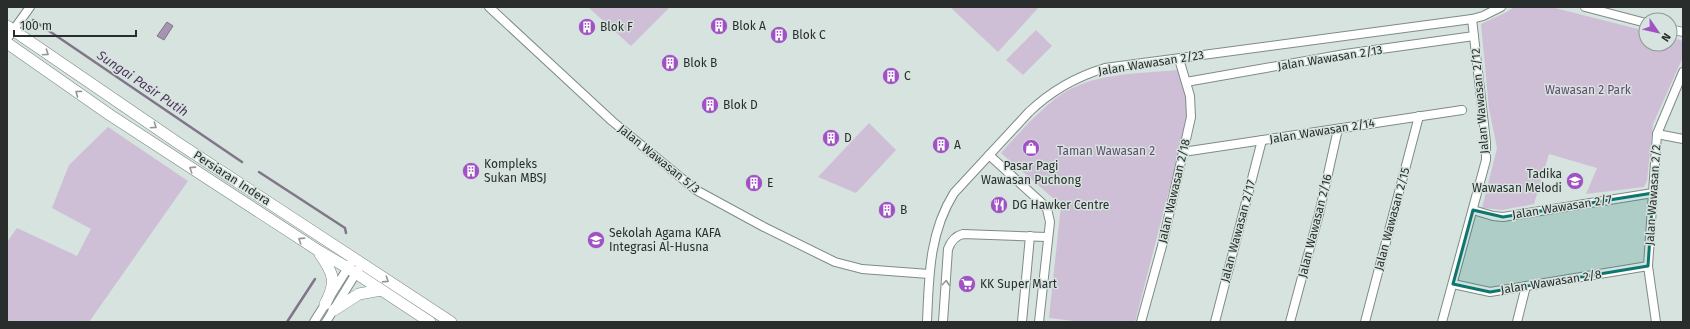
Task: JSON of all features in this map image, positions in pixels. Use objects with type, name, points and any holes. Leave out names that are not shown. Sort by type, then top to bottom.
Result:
[{"type":"main road","name":"Persiaran Indera","points":[[9,32],[178,143],[355,266],[451,322]]},
{"type":"main road","name":"Persiaran Indera","points":[[7,43],[110,116],[319,251],[355,266],[381,290],[430,322]]},
{"type":"main road","points":[[319,251],[330,270],[333,286],[330,307]]},
{"type":"main road","points":[[330,307],[359,294],[373,290],[381,290]]},
{"type":"street","points":[[9,32],[30,7]]},
{"type":"street","name":"Jalan Wawasan 5/3","points":[[489,7],[612,121],[696,190],[764,227],[835,262],[862,269],[929,274]]},
{"type":"street","name":"Jalan Wawasan 2/23","points":[[927,322],[929,274],[934,240],[948,203],[954,193],[1040,101],[1071,81],[1105,68],[1472,19],[1489,14],[1501,7]]},
{"type":"street","points":[[1585,7],[1638,22]]},
{"type":"street","name":"Jalan Wawasan 2/12","points":[[1442,322],[1486,160],[1486,142],[1472,19]]},
{"type":"street","name":"Jalan Wawasan 2/13","points":[[1186,82],[1345,54],[1474,36]]},
{"type":"street","name":"Jalan Wawasan 2/18","points":[[1141,322],[1162,246],[1191,117],[1191,107],[1186,82],[1179,59]]},
{"type":"street","name":"Jalan Wawasan 2/2","points":[[1656,322],[1648,266],[1657,134],[1683,72]]},
{"type":"street","name":"Jalan Wawasan 2/14","points":[[1183,152],[1462,110]]},
{"type":"street","name":"Jalan Wawasan 2/15","points":[[1366,322],[1419,116]]},
{"type":"street","name":"Jalan Wawasan 2/16","points":[[1290,322],[1319,214],[1338,129]]},
{"type":"street","points":[[1657,134],[1683,139]]},
{"type":"street","name":"Jalan Wawasan 2/17","points":[[1215,322],[1262,140]]},
{"type":"street","points":[[989,155],[1047,209],[1050,222],[1047,237],[1039,322],[1042,322]]},
{"type":"street","name":"Jalan Wawasan 2/7","points":[[1473,210],[1493,216],[1503,217],[1653,192]]},
{"type":"street","points":[[943,322],[948,250],[958,235],[1047,237]]},
{"type":"street","points":[[1022,322],[1030,236]]},
{"type":"street","points":[[314,322],[330,307],[355,266]]},
{"type":"street","name":"Jalan Wawasan 2/8","points":[[1453,284],[1490,292],[1648,266]]},
{"type":"street","points":[[1518,322],[1526,286]]},
{"type":"street","points":[[326,322],[330,307]]},
{"type":"highlighted area","points":[[1653,193],[1648,266],[1490,292],[1453,284],[1473,210],[1503,217]]},
{"type":"green space","points":[[588,7],[670,7],[631,46]]},
{"type":"green space","points":[[950,7],[1039,7],[998,52]]},
{"type":"green space","name":"Wawasan 2 Park","points":[[1514,7],[1551,7],[1638,29],[1638,52],[1678,52],[1678,39],[1683,41],[1683,57],[1653,124],[1647,181],[1644,187],[1586,194],[1597,168],[1549,154],[1534,204],[1502,210],[1482,208],[1497,148],[1489,109],[1481,24],[1507,12]]},
{"type":"green space","points":[[1036,30],[1052,46],[1023,75],[1006,60]]},
{"type":"green space","name":"Taman Wawasan 2","points":[[1178,70],[1187,96],[1188,117],[1135,322],[1082,322],[1049,318],[1061,205],[1001,153],[1041,112],[1055,99],[1068,90],[1098,79],[1114,76]]},
{"type":"green space","points":[[869,123],[896,150],[856,193],[818,177]]},
{"type":"green space","points":[[108,127],[188,181],[89,322],[7,322],[7,242],[17,228],[77,256],[91,229],[52,208],[69,165]]},
{"type":"shaded area","points":[[167,22],[173,26],[164,40],[157,36]]},
{"type":"waterway","name":"Sungai Pasir Putih","points":[[33,20],[242,162]]},
{"type":"waterway","name":"Sungai Pasir Putih","points":[[259,172],[345,228],[346,233]]},
{"type":"waterway","name":"Sungai Pasir Putih","points":[[287,322],[315,279]]},
{"type":"place","name":"Blok A","points":[[719,26]]},
{"type":"place","name":"Blok F","points":[[587,27]]},
{"type":"place","name":"Blok C","points":[[779,35]]},
{"type":"place","name":"Blok B","points":[[670,63]]},
{"type":"place","name":"C","points":[[891,76]]},
{"type":"place","name":"Blok D","points":[[710,105]]},
{"type":"place","name":"D","points":[[831,138]]},
{"type":"place","name":"A","points":[[941,145]]},
{"type":"place","name":"Pasar Pagi Wawasan Puchong","points":[[1031,148]]},
{"type":"place","name":"Kompleks Sukan MBSJ","points":[[471,171]]},
{"type":"place","name":"Tadika Wawasan Melodi","points":[[1575,181]]},
{"type":"place","name":"E","points":[[754,183]]},
{"type":"place","name":"DG Hawker Centre","points":[[999,205]]},
{"type":"place","name":"B","points":[[887,210]]},
{"type":"place","name":"Sekolah Agama KAFA Integrasi Al-Husna","points":[[596,240]]},
{"type":"place","name":"KK Super Mart","points":[[967,284]]}]
